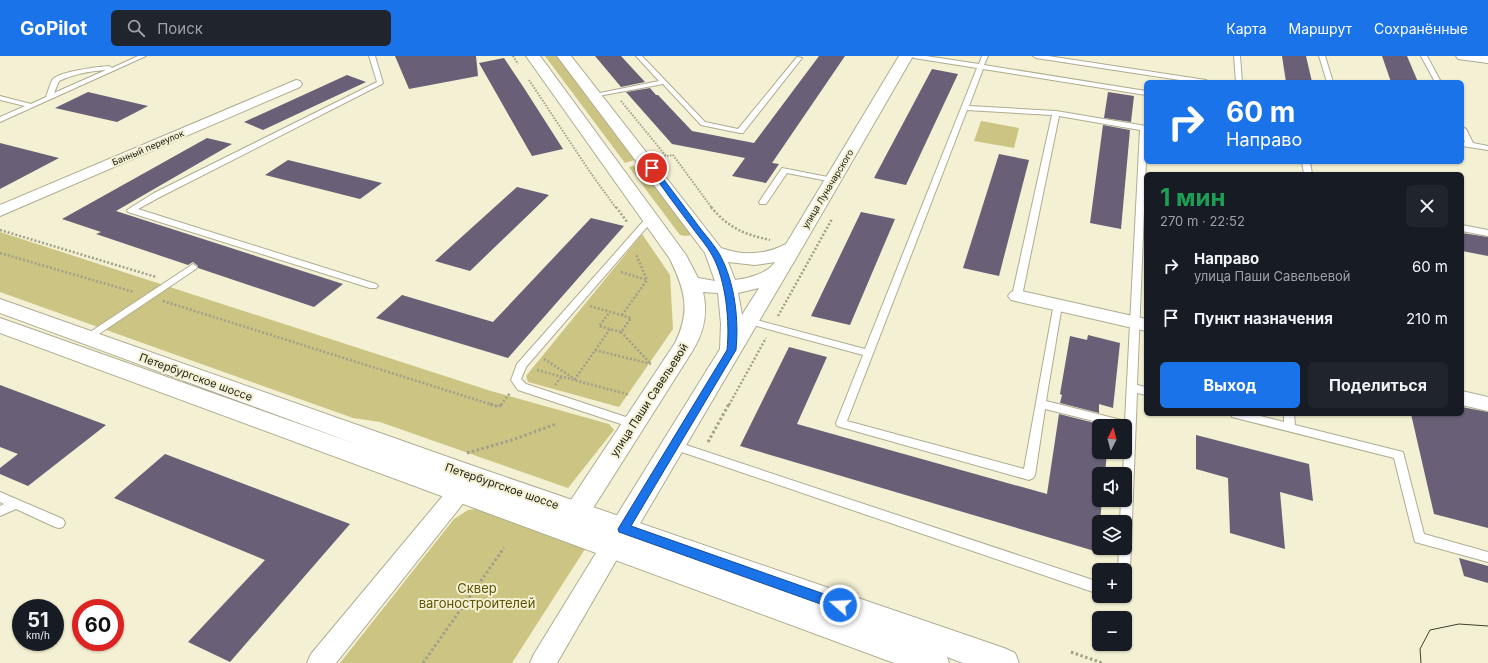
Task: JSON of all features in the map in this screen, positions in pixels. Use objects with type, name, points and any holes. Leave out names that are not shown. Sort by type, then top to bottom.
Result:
[{"type":"main road","name":"улица Паши Савельевой","points":[[533,56],[679,259],[691,283],[696,307],[695,323],[685,345],[624,420],[576,512]]},
{"type":"main road","points":[[564,56],[714,252],[727,288],[732,318],[731,350]]},
{"type":"main road","name":"улица Луначарского","points":[[749,321],[906,56]]},
{"type":"main road","points":[[1463,56],[1488,60]]},
{"type":"main road","points":[[714,252],[734,258],[756,259],[777,256],[794,247]]},
{"type":"main road","points":[[691,283],[727,288],[756,282],[770,276],[781,268]]},
{"type":"main road","name":"Петербургское шоссе","points":[[0,306],[88,338],[934,663]]},
{"type":"main road","points":[[576,512],[608,538],[674,445],[749,321]]},
{"type":"main road","name":"Петербургское шоссе","points":[[0,325],[466,484],[576,512],[608,538],[1004,663]]},
{"type":"street","name":"Банный переулок","points":[[0,211],[296,84]]},
{"type":"street","points":[[1017,296],[1141,324]]},
{"type":"street","points":[[1464,398],[1488,404]]},
{"type":"street","points":[[320,663],[466,484]]},
{"type":"street","points":[[543,663],[608,538]]},
{"type":"lane","points":[[0,120],[143,56]]},
{"type":"lane","points":[[372,56],[380,83],[157,195],[131,210],[228,244],[373,286]]},
{"type":"lane","points":[[639,56],[703,124],[740,131],[799,58]]},
{"type":"lane","points":[[914,56],[1144,93]]},
{"type":"lane","points":[[985,56],[841,423],[1029,475],[1057,305]]},
{"type":"lane","points":[[1036,56],[1193,80]]},
{"type":"lane","points":[[1237,56],[1239,80]]},
{"type":"lane","points":[[1322,56],[1329,80]]},
{"type":"lane","points":[[1424,56],[1437,80]]},
{"type":"lane","points":[[49,98],[56,80],[66,75],[80,71],[117,68]]},
{"type":"lane","points":[[595,96],[664,82]]},
{"type":"lane","points":[[0,98],[31,106]]},
{"type":"lane","points":[[964,108],[1056,113],[1144,129]]},
{"type":"lane","points":[[1017,296],[1056,113]]},
{"type":"lane","points":[[1464,133],[1470,146]]},
{"type":"lane","points":[[1464,144],[1488,148]]},
{"type":"lane","points":[[763,202],[785,170],[833,180]]},
{"type":"lane","points":[[1131,419],[1132,388],[1141,324],[1144,178]]},
{"type":"lane","points":[[624,420],[522,387],[516,380],[521,366],[650,219]]},
{"type":"lane","points":[[1464,228],[1488,233]]},
{"type":"lane","points":[[88,338],[193,267]]},
{"type":"lane","points":[[749,321],[868,353]]},
{"type":"lane","points":[[1132,388],[1144,391]]},
{"type":"lane","points":[[1041,404],[1102,419]]},
{"type":"lane","points":[[1244,416],[1399,455],[1418,538],[1488,557]]},
{"type":"lane","points":[[1289,416],[1290,427]]},
{"type":"lane","points":[[674,445],[1092,586]]},
{"type":"lane","points":[[1127,515],[1129,459]]},
{"type":"lane","points":[[0,497],[59,523]]},
{"type":"lane","points":[[0,511],[15,504]]},
{"type":"path","points":[[513,56],[522,69]]},
{"type":"path","points":[[526,76],[590,172],[630,226],[630,241]]},
{"type":"path","points":[[613,92],[666,156]]},
{"type":"path","points":[[673,156],[721,217],[743,234],[794,247],[815,249]]},
{"type":"path","points":[[0,230],[171,282]]},
{"type":"path","points":[[0,253],[149,297],[499,407],[518,383]]},
{"type":"path","points":[[635,253],[647,280]]},
{"type":"path","points":[[606,268],[647,280]]},
{"type":"path","points":[[622,315],[647,280]]},
{"type":"path","points":[[576,302],[632,318],[621,332]]},
{"type":"path","points":[[610,312],[599,326],[621,332],[651,364]]},
{"type":"path","points":[[707,443],[772,327]]},
{"type":"path","points":[[575,379],[610,329]]},
{"type":"path","points":[[595,350],[651,364]]},
{"type":"path","points":[[533,352],[575,379]]},
{"type":"path","points":[[647,370],[651,364]]},
{"type":"path","points":[[521,366],[575,379],[630,395]]},
{"type":"path","points":[[624,420],[630,395],[634,389]]},
{"type":"path","points":[[461,454],[512,440],[556,424]]},
{"type":"path","points":[[423,663],[504,548]]},
{"type":"path","points":[[1071,652],[1102,663]]},
{"type":"green space","points":[[545,56],[558,56],[638,159],[625,163]]},
{"type":"green space","points":[[981,121],[1019,128],[1014,148],[974,141]]},
{"type":"green space","points":[[641,164],[692,235],[680,235],[629,167]]},
{"type":"green space","points":[[0,232],[491,391],[609,424],[614,430],[568,488],[380,422],[353,418],[0,292]]},
{"type":"green space","points":[[642,234],[670,275],[673,329],[619,407],[528,382],[526,376]]},
{"type":"green space","name":"Сквер вагоностроителей","points":[[483,508],[585,549],[512,663],[340,663],[454,519],[468,510]]},
{"type":"building","points":[[395,56],[476,56],[478,76],[409,89]]},
{"type":"building","points":[[595,56],[621,56],[645,82],[621,87]]},
{"type":"building","points":[[819,56],[845,56],[772,163],[779,164],[766,183],[732,176],[745,158],[672,144],[626,92],[650,88],[692,131],[754,143]]},
{"type":"building","points":[[1282,56],[1306,56],[1312,80],[1286,80]]},
{"type":"building","points":[[1382,56],[1407,56],[1417,80],[1390,80]]},
{"type":"building","points":[[504,58],[563,149],[532,156],[479,63]]},
{"type":"building","points":[[932,69],[958,74],[906,185],[874,178]]},
{"type":"building","points":[[347,75],[366,82],[263,130],[244,122]]},
{"type":"building","points":[[88,92],[148,106],[117,122],[55,108]]},
{"type":"building","points":[[1108,92],[1134,96],[1131,122],[1104,118]]},
{"type":"building","points":[[1103,125],[1130,130],[1121,229],[1090,223]]},
{"type":"building","points":[[207,138],[232,144],[116,211],[343,284],[314,307],[198,268],[198,266],[193,262],[188,265],[96,234],[101,232],[62,219]]},
{"type":"building","points":[[0,143],[59,158],[0,189]]},
{"type":"building","points":[[999,154],[1029,160],[999,276],[963,268]]},
{"type":"building","points":[[288,160],[382,183],[360,199],[265,175]]},
{"type":"building","points":[[517,187],[549,195],[470,271],[435,261]]},
{"type":"building","points":[[861,212],[895,219],[850,325],[811,316]]},
{"type":"building","points":[[591,218],[624,226],[508,358],[376,318],[402,295],[493,322]]},
{"type":"building","points":[[1464,233],[1488,237],[1488,256],[1464,251]]},
{"type":"building","points":[[1088,335],[1120,343],[1113,408],[1099,404],[1099,413],[1060,403],[1062,395],[1060,394],[1070,336],[1087,340]]},
{"type":"building","points":[[789,347],[827,357],[797,424],[1047,494],[1059,414],[1092,422],[1092,459],[1106,459],[1106,467],[1092,467],[1092,507],[1101,507],[1101,515],[1092,515],[1092,550],[740,446]]},
{"type":"building","points":[[0,385],[106,425],[28,486],[0,474],[0,468],[18,454],[0,447]]},
{"type":"building","points":[[1464,407],[1488,412],[1488,528],[1434,514],[1411,416],[1464,416]]},
{"type":"building","points":[[1196,435],[1309,464],[1313,501],[1280,492],[1285,549],[1230,533],[1228,478],[1196,469]]},
{"type":"building","points":[[165,454],[350,524],[230,662],[188,642],[265,560],[114,498]]},
{"type":"building","points":[[1459,558],[1488,566],[1488,583],[1464,576]]},
{"type":"tram line","points":[[1421,663],[1420,649],[1430,630],[1459,624],[1488,626]]},
{"type":"route","points":[[652,168],[714,252],[721,266],[730,300],[732,346],[623,529],[840,605]]}]
